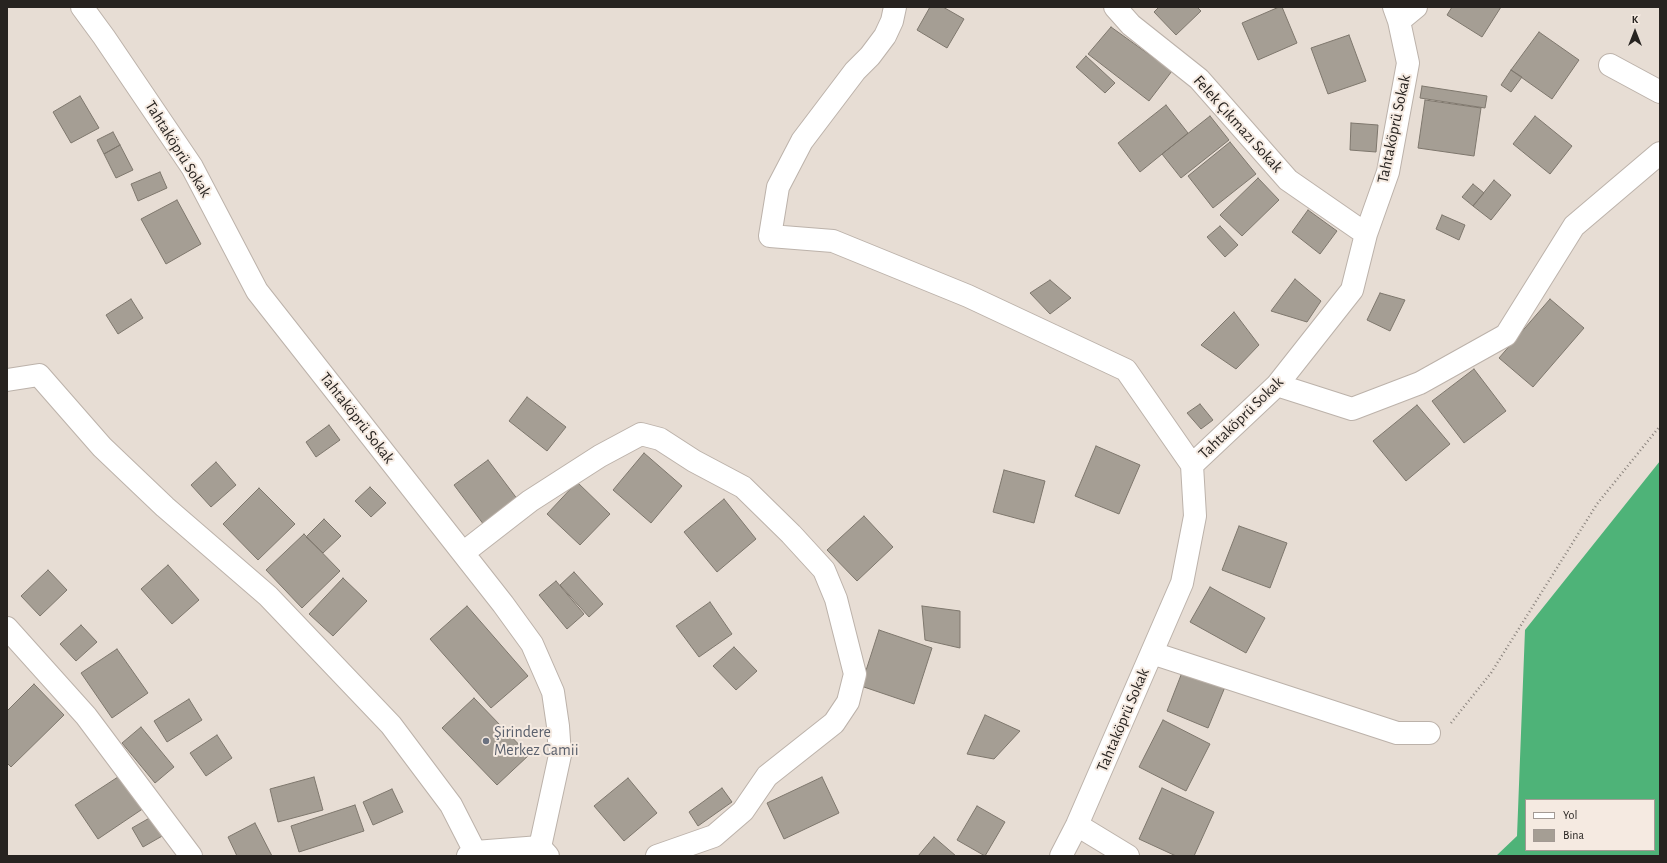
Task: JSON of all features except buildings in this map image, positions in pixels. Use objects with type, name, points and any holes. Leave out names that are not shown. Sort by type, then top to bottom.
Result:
[{"type":"street","name":"Tahtaköprü Sokak","points":[[82,7],[192,167],[257,291],[503,604],[532,644],[553,692],[558,726],[560,755],[544,851]]},
{"type":"street","points":[[895,7],[892,21],[885,36],[870,56],[855,72],[802,141],[778,187],[770,236],[834,241],[968,296],[1126,370],[1192,465]]},
{"type":"street","name":"Felek Çıkmazı Sokak","points":[[1115,7],[1131,25],[1199,80],[1288,180],[1366,234]]},
{"type":"street","points":[[1396,14],[1416,7]]},
{"type":"street","name":"Tahtaköprü Sokak","points":[[1061,856],[1077,825],[1182,583],[1194,516],[1192,465],[1276,385],[1352,290],[1366,234],[1388,172],[1408,63],[1396,14]]},
{"type":"street","points":[[1610,65],[1660,92]]},
{"type":"street","points":[[1276,385],[1352,409],[1420,383],[1506,335],[1574,226],[1660,153]]},
{"type":"street","points":[[7,380],[40,375],[108,452],[164,507],[268,596],[391,725],[451,805],[471,854],[544,851]]},
{"type":"street","points":[[463,553],[530,501],[600,456],[640,434],[660,439],[694,461],[743,487],[791,534],[824,570],[836,599],[855,674],[848,702],[834,723],[767,776],[743,811],[714,836],[657,856]]},
{"type":"street","points":[[7,628],[86,716],[191,856]]},
{"type":"street","points":[[1152,653],[1397,733],[1429,733]]},
{"type":"street","points":[[1077,825],[1128,856]]},
{"type":"path","points":[[1429,733],[1450,725],[1491,673],[1597,504],[1660,426]]},
{"type":"green space","points":[[1660,461],[1660,856],[1496,856],[1517,836],[1525,630]]},
{"type":"place","name":"Şirindere Merkez Camii","points":[[486,741]]}]
